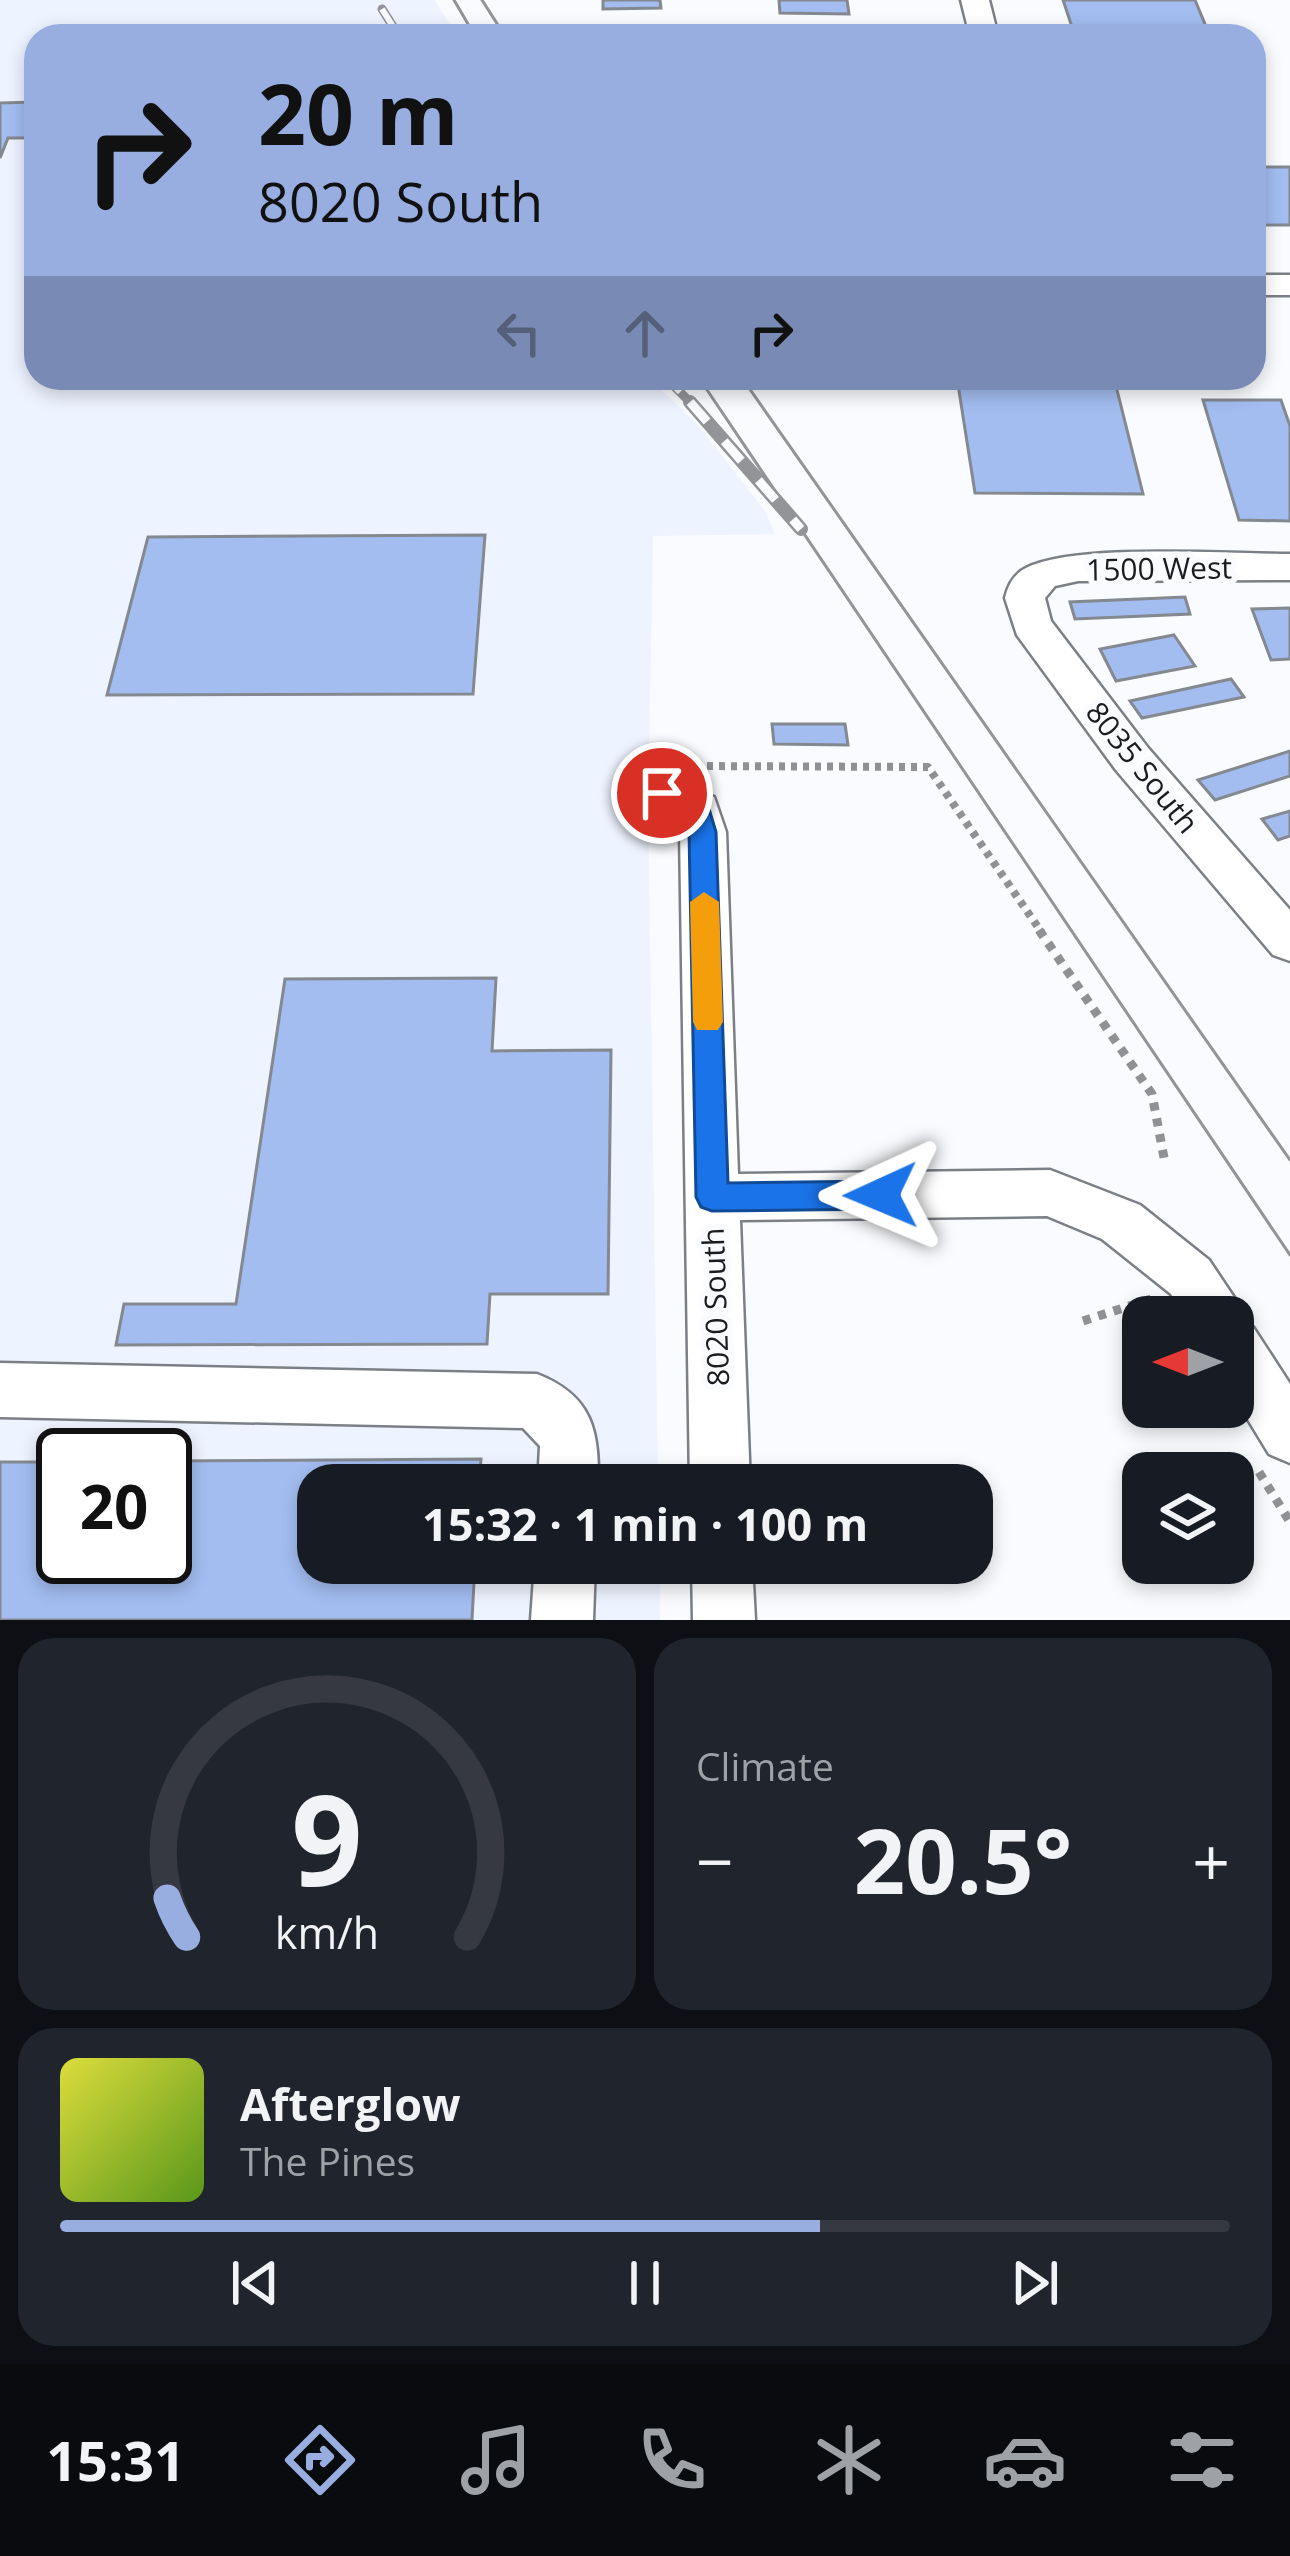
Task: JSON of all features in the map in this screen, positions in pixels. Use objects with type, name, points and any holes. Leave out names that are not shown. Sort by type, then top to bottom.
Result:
[{"type":"street","name":"1500 West","points":[[1031,582],[1050,572],[1078,568],[1290,567]]},
{"type":"street","name":"8035 South","points":[[1031,582],[1023,591],[1023,605],[1032,625],[1145,775],[1290,942]]},
{"type":"street","name":"8020 South","points":[[669,779],[698,809],[703,832],[719,1464]]},
{"type":"street","points":[[712,1197],[1050,1193],[1120,1222],[1190,1277],[1202,1296]]},
{"type":"street","points":[[1254,1379],[1290,1436]]},
{"type":"street","points":[[0,1390],[537,1401],[570,1437],[569,1464]]},
{"type":"street","points":[[562,1620],[564,1584]]},
{"type":"street","points":[[723,1584],[724,1620]]},
{"type":"path","points":[[669,779],[928,767],[1153,1094],[1165,1163]]},
{"type":"path","points":[[1083,1321],[1122,1308]]},
{"type":"shaded area","points":[[0,0],[434,0],[450,24],[24,24],[24,390],[662,390],[699,426],[765,511],[775,534],[653,536],[648,805],[658,1464],[297,1464],[297,1584],[660,1584],[660,1620],[0,1620]]},
{"type":"building","points":[[603,0],[660,0],[661,8],[603,9]]},
{"type":"building","points":[[779,0],[847,0],[849,14],[780,13]]},
{"type":"building","points":[[1063,0],[1195,0],[1205,24],[1071,24]]},
{"type":"building","points":[[24,102],[24,138],[8,138],[0,158],[0,103]]},
{"type":"building","points":[[1266,167],[1290,167],[1290,225],[1266,225]]},
{"type":"building","points":[[959,390],[1117,390],[1143,494],[975,493]]},
{"type":"building","points":[[1203,400],[1281,400],[1290,426],[1290,521],[1239,520]]},
{"type":"building","points":[[485,535],[473,694],[107,695],[148,537]]},
{"type":"building","points":[[1185,597],[1190,614],[1075,619],[1070,602]]},
{"type":"building","points":[[1290,608],[1290,659],[1271,660],[1252,609]]},
{"type":"building","points":[[1174,635],[1195,666],[1116,681],[1100,649]]},
{"type":"building","points":[[1231,679],[1244,697],[1142,718],[1130,701]]},
{"type":"building","points":[[772,724],[845,724],[848,745],[774,744]]},
{"type":"building","points":[[1290,751],[1290,776],[1215,800],[1198,780]]},
{"type":"building","points":[[1290,811],[1290,836],[1278,840],[1262,819]]},
{"type":"building","points":[[496,978],[492,1051],[611,1050],[608,1294],[490,1294],[487,1344],[116,1345],[124,1304],[236,1304],[285,979]]},
{"type":"building","points":[[481,1459],[481,1464],[297,1464],[297,1584],[474,1584],[472,1620],[0,1620],[0,1462],[36,1462],[36,1584],[192,1584],[192,1461]]},
{"type":"tram line","points":[[454,0],[468,24]]},
{"type":"tram line","points":[[482,0],[497,24]]},
{"type":"tram line","points":[[707,390],[1290,1255]]},
{"type":"tram line","points":[[750,390],[1290,1160]]},
{"type":"railway","points":[[382,9],[391,24]]},
{"type":"railway","points":[[678,390],[690,402]]},
{"type":"railway","points":[[690,402],[693,405]]},
{"type":"railway","points":[[690,402],[801,529]]},
{"type":"slow traffic","points":[[704,902],[708,1022]]},
{"type":"route","points":[[662,793],[698,809],[703,832],[712,1197],[881,1195]]}]
